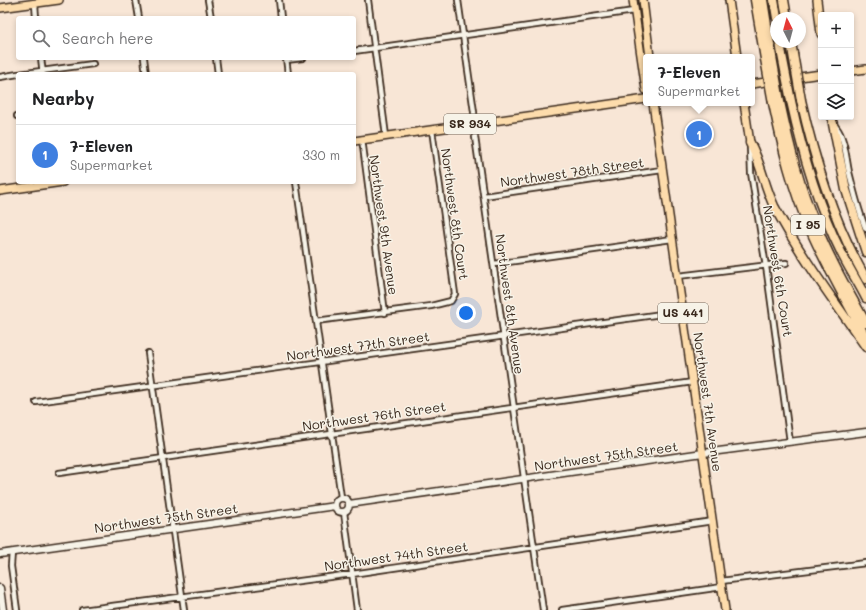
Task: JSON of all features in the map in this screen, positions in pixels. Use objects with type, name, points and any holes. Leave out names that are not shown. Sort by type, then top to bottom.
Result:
[{"type":"highway","name":"I 95","points":[[755,0],[768,58],[788,167],[798,198],[810,229],[866,338]]},
{"type":"highway","points":[[763,0],[768,58]]},
{"type":"highway","points":[[774,0],[776,12]]},
{"type":"highway","points":[[784,0],[786,12]]},
{"type":"highway","points":[[781,48],[791,101],[806,162],[821,206],[841,252],[866,298]]},
{"type":"highway","name":"I 95","points":[[792,48],[801,100],[815,160],[841,231],[866,279]]},
{"type":"highway","points":[[776,103],[807,203],[827,250],[866,323]]},
{"type":"highway","points":[[832,120],[846,190],[866,252]]},
{"type":"highway","points":[[750,143],[755,153],[762,178],[790,234],[866,347]]},
{"type":"main road","points":[[0,8],[59,0]]},
{"type":"main road","points":[[633,0],[643,70]]},
{"type":"main road","points":[[643,0],[650,54]]},
{"type":"main road","points":[[729,0],[737,54]]},
{"type":"main road","points":[[816,0],[818,14]]},
{"type":"main road","points":[[854,71],[866,69]]},
{"type":"main road","points":[[755,84],[818,74]]},
{"type":"main road","name":"SR 934","points":[[356,141],[643,99]]},
{"type":"main road","name":"Northwest 7th Avenue","points":[[653,106],[725,610]]},
{"type":"main road","name":"Northwest 6th Court","points":[[744,106],[750,143]]},
{"type":"main road","points":[[0,191],[47,184]]},
{"type":"street","points":[[136,0],[139,16]]},
{"type":"street","points":[[208,0],[211,16]]},
{"type":"street","points":[[278,0],[281,16]]},
{"type":"street","name":"Northwest 9th Avenue","points":[[368,0],[386,136]]},
{"type":"street","name":"Northwest 8th Avenue","points":[[458,0],[475,137],[543,610]]},
{"type":"street","points":[[35,4],[36,16]]},
{"type":"street","points":[[356,51],[634,11]]},
{"type":"street","points":[[41,60],[43,72],[93,64]]},
{"type":"street","points":[[144,60],[146,72]]},
{"type":"street","points":[[216,60],[218,72]]},
{"type":"street","points":[[286,60],[288,72]]},
{"type":"street","points":[[0,77],[16,74]]},
{"type":"street","points":[[832,120],[838,130],[843,145],[854,192],[866,229]]},
{"type":"street","name":"Northwest 8th Court","points":[[385,313],[431,306],[451,301],[455,294],[432,130]]},
{"type":"street","name":"Northwest 9th Avenue","points":[[362,140],[385,313]]},
{"type":"street","name":"Northwest 6th Court","points":[[750,143],[751,173],[766,265],[790,442]]},
{"type":"street","name":"Northwest 78th Street","points":[[484,196],[662,170]]},
{"type":"street","points":[[296,184],[341,497]]},
{"type":"street","points":[[494,264],[672,239]]},
{"type":"street","points":[[678,276],[786,263]]},
{"type":"street","name":"Northwest 77th Street","points":[[36,402],[682,311]]},
{"type":"street","points":[[316,321],[385,313]]},
{"type":"street","points":[[148,353],[184,610]]},
{"type":"street","name":"Northwest 76th Street","points":[[59,473],[693,382]]},
{"type":"street","name":"Northwest 75th Street","points":[[349,504],[703,453],[866,432]]},
{"type":"street","points":[[341,497],[346,498],[349,504],[348,509],[344,512]]},
{"type":"street","points":[[341,497],[336,501],[335,506],[338,510],[344,512]]},
{"type":"street","name":"Northwest 75th Street","points":[[0,554],[172,528],[335,506]]},
{"type":"street","points":[[344,512],[357,610]]},
{"type":"street","name":"Northwest 74th Street","points":[[82,610],[352,574],[713,521]]},
{"type":"street","points":[[12,552],[11,566],[17,610]]},
{"type":"street","points":[[562,610],[722,584],[866,563]]},
{"type":"street","points":[[0,588],[3,610]]},
{"type":"place","name":"7-Eleven","points":[[699,134]]}]
